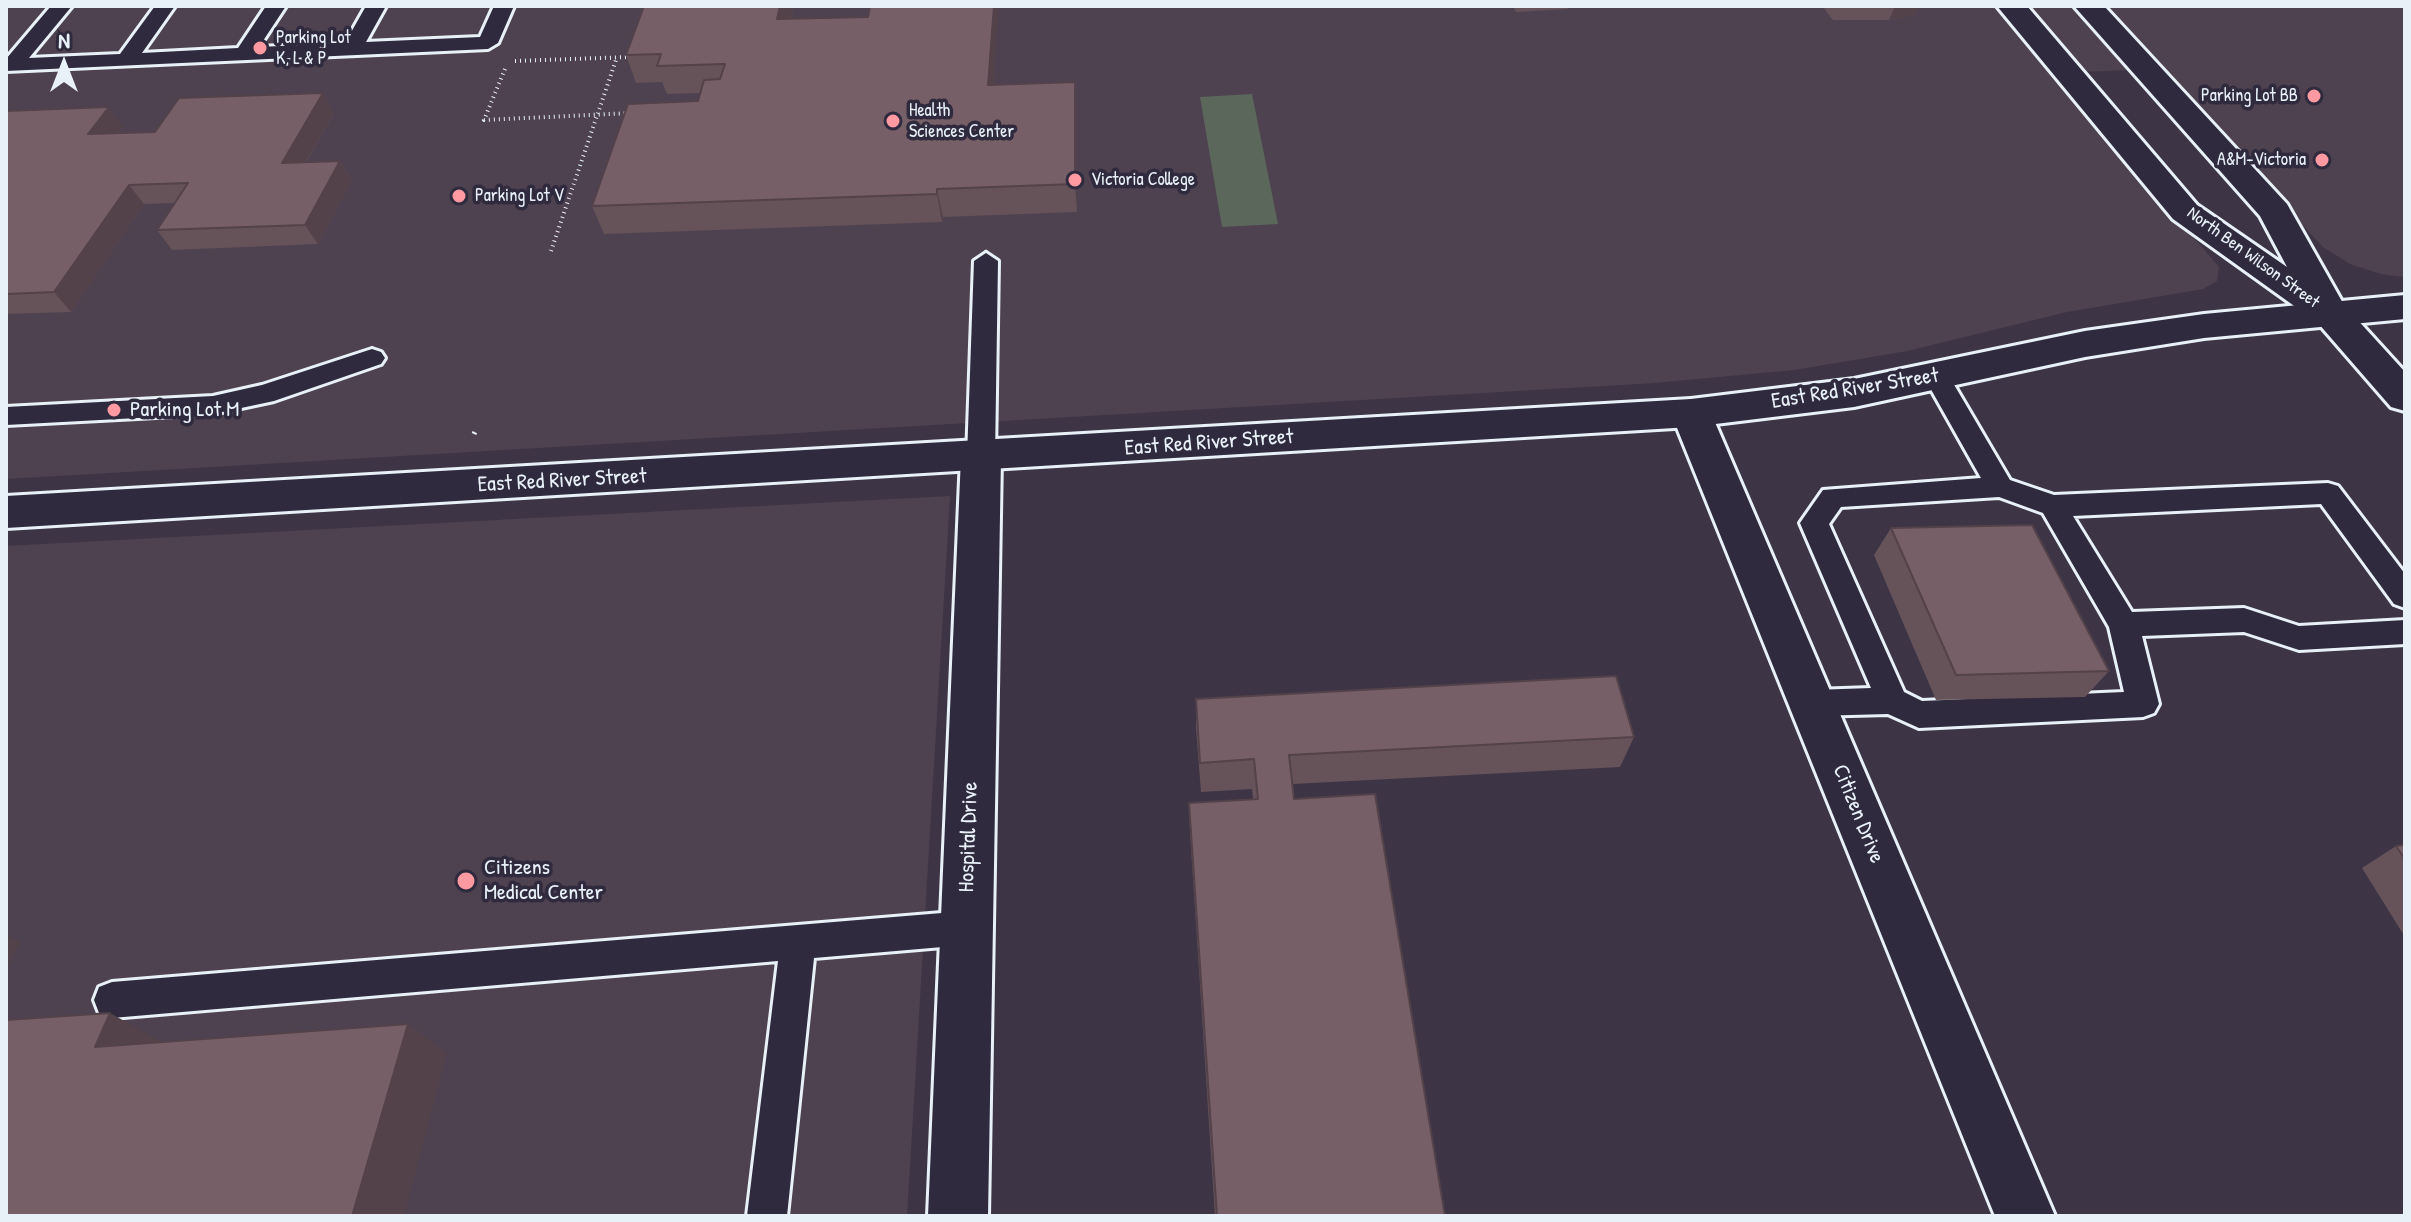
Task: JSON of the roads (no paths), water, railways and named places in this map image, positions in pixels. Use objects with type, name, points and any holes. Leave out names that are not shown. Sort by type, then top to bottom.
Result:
[{"type":"street","name":"North Ben Wilson Street","points":[[2011,6],[2185,212],[2331,314],[2405,397]]},
{"type":"street","points":[[2088,6],[2275,211],[2331,314]]},
{"type":"street","name":"East Red River Street","points":[[6,512],[1691,413],[1854,393],[2085,344],[2204,326],[2405,307]]},
{"type":"street","name":"Citizen Drive","points":[[1691,413],[2025,1216]]},
{"type":"street","name":"Hospital Drive","points":[[958,1216],[981,457]]},
{"type":"lane","points":[[9,65],[62,6]]},
{"type":"lane","points":[[126,60],[165,6]]},
{"type":"lane","points":[[244,55],[276,6]]},
{"type":"lane","points":[[352,50],[376,6]]},
{"type":"lane","points":[[9,65],[488,43],[504,6]]},
{"type":"lane","points":[[981,457],[986,261]]},
{"type":"lane","points":[[6,416],[213,405],[265,394],[372,358]]},
{"type":"lane","points":[[1937,377],[2000,487]]},
{"type":"lane","points":[[1892,701],[1814,523],[1833,497],[2000,487],[2053,506],[2328,493],[2405,596]]},
{"type":"lane","points":[[1814,703],[1892,701],[1919,715],[2143,704],[2124,625],[2053,506]]},
{"type":"lane","points":[[2124,625],[2244,620],[2299,638],[2405,632]]},
{"type":"lane","points":[[112,1000],[966,928]]},
{"type":"lane","points":[[767,1216],[798,941]]},
{"type":"place","name":"Parking Lot K, L & P","points":[[260,48]]},
{"type":"place","name":"Parking Lot BB","points":[[2314,96]]},
{"type":"place","name":"Health Sciences Center","points":[[893,121]]},
{"type":"place","name":"A&M-Victoria","points":[[2322,160]]},
{"type":"place","name":"Victoria College","points":[[1075,180]]},
{"type":"place","name":"Parking Lot V","points":[[459,196]]},
{"type":"place","name":"Parking Lot M","points":[[114,410]]},
{"type":"place","name":"Citizens Medical Center","points":[[466,881]]}]
